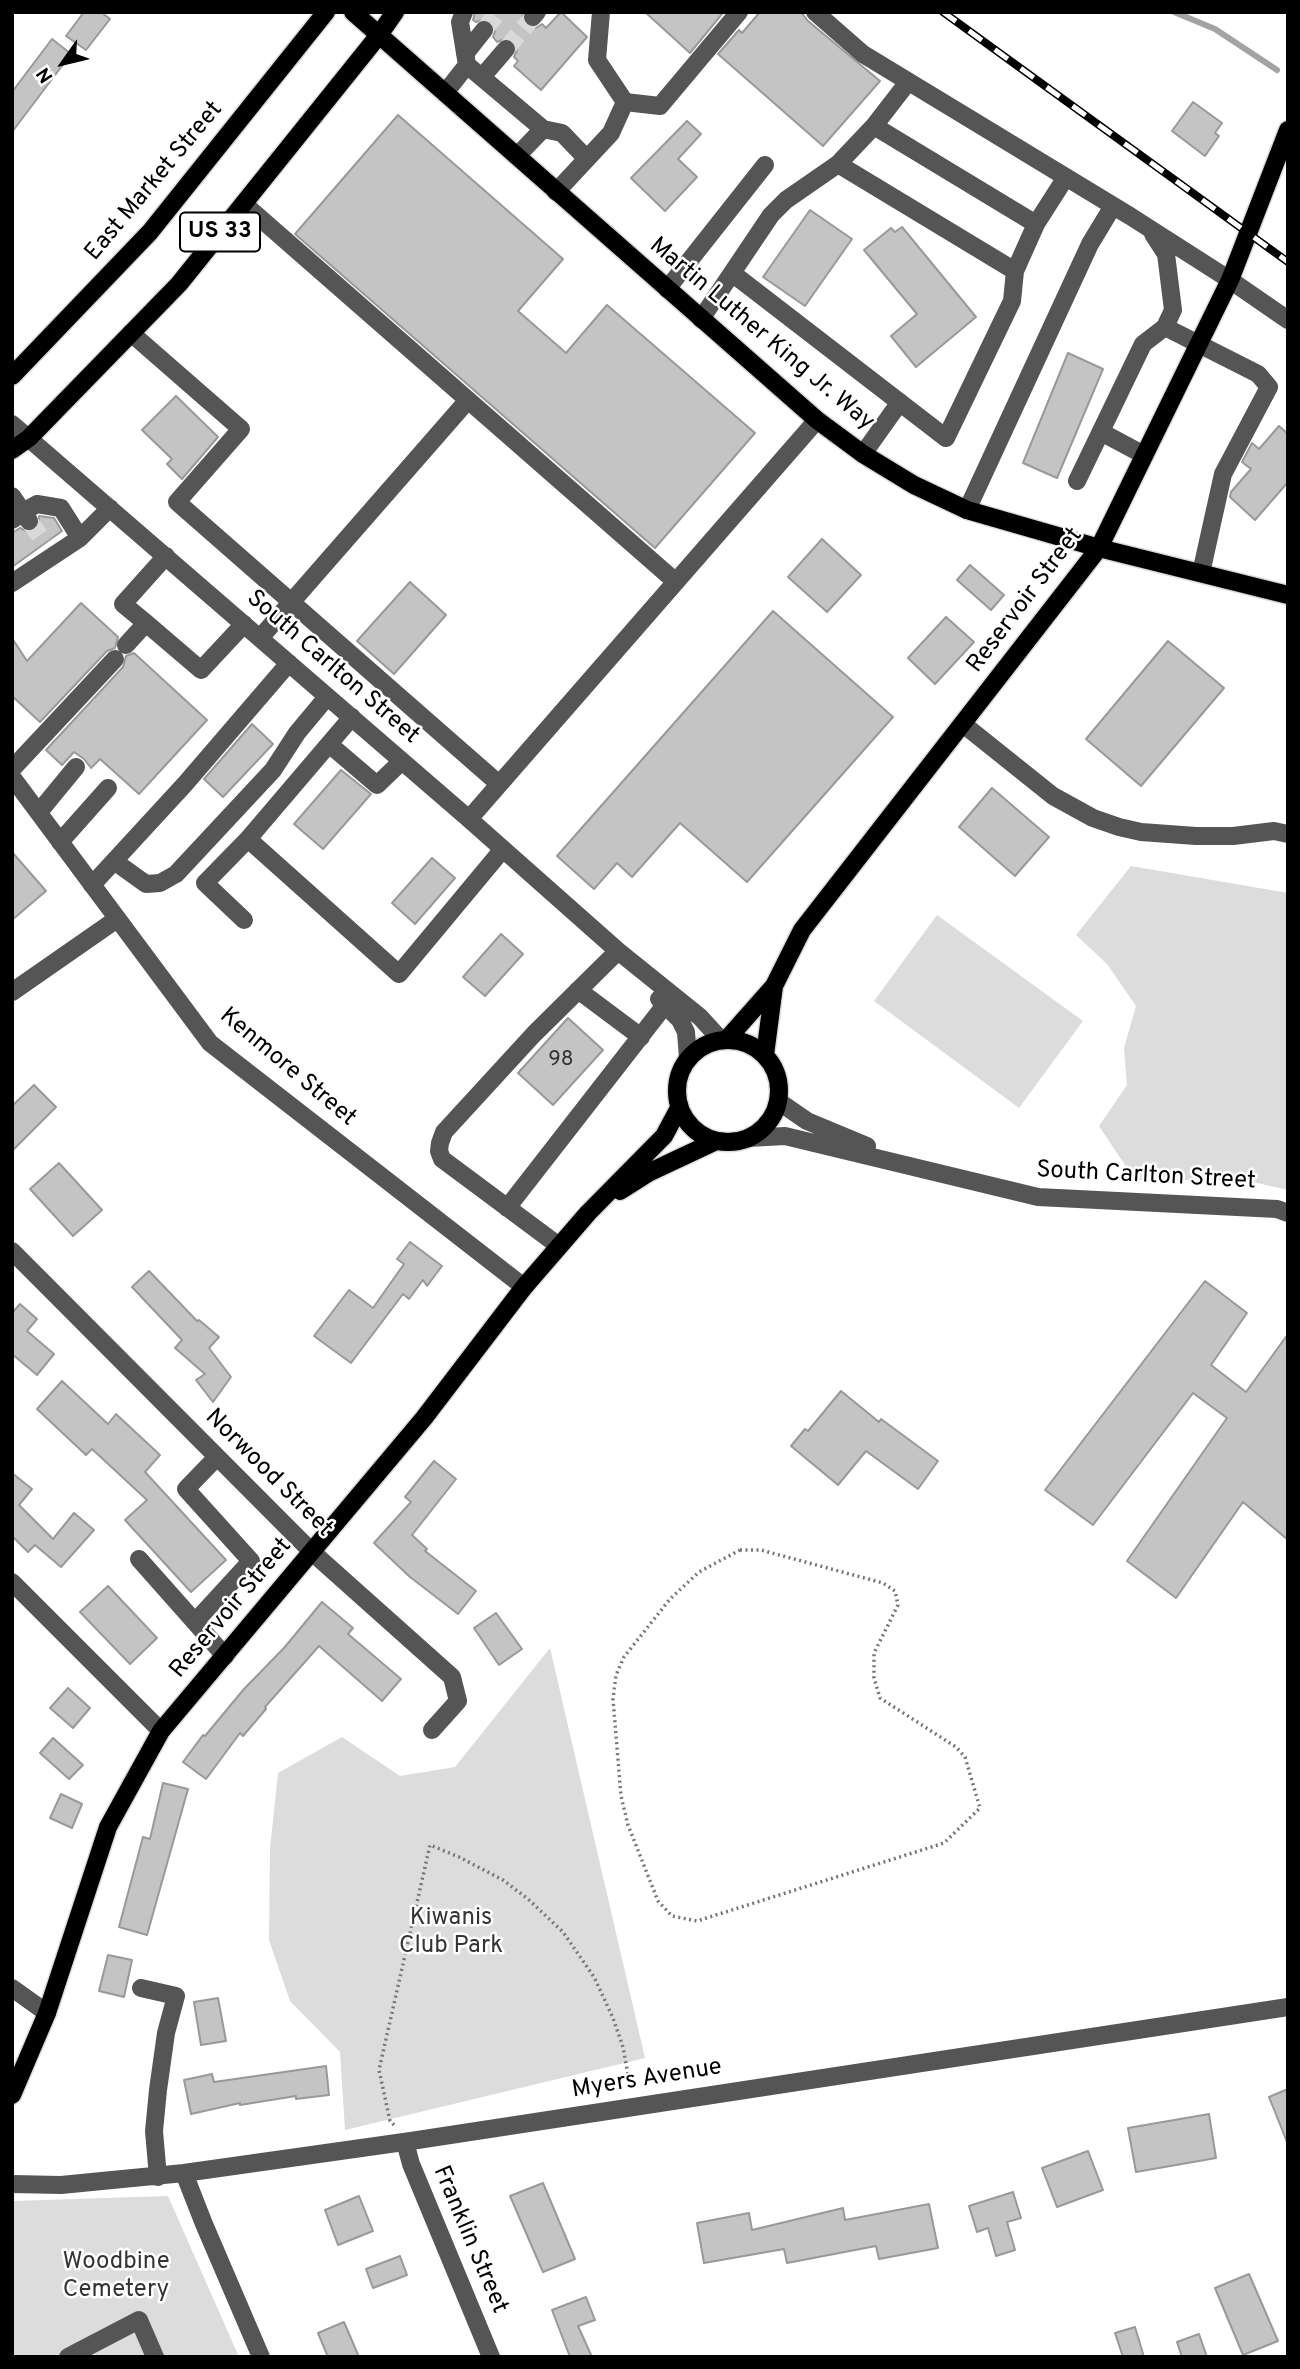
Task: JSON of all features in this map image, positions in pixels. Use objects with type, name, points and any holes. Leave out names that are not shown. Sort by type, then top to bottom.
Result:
[{"type":"main road","name":"East Market Street","points":[[12,376],[150,232],[326,12]]},
{"type":"main road","name":"Martin Luther King Jr. Way","points":[[353,12],[817,420],[863,454],[914,485],[967,510],[1099,548],[1288,595]]},
{"type":"main road","name":"US 33","points":[[12,450],[29,438],[179,284],[395,12]]},
{"type":"main road","name":"Reservoir Street","points":[[724,1039],[774,986],[802,930],[1099,548],[1230,280],[1288,130]]},
{"type":"main road","name":"Reservoir Street","points":[[765,1055],[774,986]]},
{"type":"main road","points":[[724,1039],[745,1042],[765,1055],[774,1069],[779,1085],[778,1101],[772,1116],[762,1129],[748,1138],[732,1142],[716,1141],[701,1134],[688,1123],[680,1108],[677,1091],[679,1074],[697,1049],[724,1039]]},
{"type":"main road","name":"Reservoir Street","points":[[12,2095],[47,2013],[108,1827],[161,1731],[424,1418],[524,1287],[587,1213],[664,1136],[680,1108]]},
{"type":"main road","name":"Reservoir Street","points":[[587,1213],[650,1172],[716,1141]]},
{"type":"street","points":[[464,12],[460,22],[466,60],[482,78],[543,129],[562,133],[587,159]]},
{"type":"street","points":[[601,12],[597,60],[625,102],[660,106],[739,12]]},
{"type":"street","points":[[815,12],[863,54],[1150,228],[1288,320]]},
{"type":"street","points":[[445,93],[484,30]]},
{"type":"street","points":[[482,78],[506,50]]},
{"type":"street","points":[[701,319],[771,215],[786,200],[838,164],[874,126],[908,82]]},
{"type":"street","points":[[556,192],[611,133],[625,102]]},
{"type":"street","points":[[874,126],[1036,224]]},
{"type":"street","points":[[517,156],[543,129]]},
{"type":"street","points":[[838,164],[1015,271]]},
{"type":"street","points":[[667,289],[765,165]]},
{"type":"street","points":[[732,273],[946,438],[1012,301],[1015,271],[1036,224],[1066,177]]},
{"type":"street","points":[[244,204],[676,582]]},
{"type":"street","points":[[967,510],[1090,244],[1114,206]]},
{"type":"street","points":[[1077,481],[1143,344],[1165,327],[1173,310],[1166,254],[1150,228]]},
{"type":"street","points":[[1165,327],[1258,374],[1269,387],[1223,474],[1201,573]]},
{"type":"street","points":[[131,333],[241,429],[177,502],[499,784]]},
{"type":"street","points":[[260,638],[468,400]]},
{"type":"street","points":[[863,454],[900,402]]},
{"type":"street","points":[[469,819],[817,420]]},
{"type":"street","name":"South Carlton Street","points":[[12,424],[618,951],[724,1039]]},
{"type":"street","points":[[1101,432],[1144,455]]},
{"type":"street","points":[[12,496],[22,518],[37,504],[61,508],[80,538]]},
{"type":"street","points":[[12,583],[49,550],[80,538],[110,508]]},
{"type":"street","points":[[166,556],[123,604],[201,670],[244,624]]},
{"type":"street","points":[[12,769],[146,624]]},
{"type":"street","points":[[92,885],[185,784],[289,663]]},
{"type":"street","points":[[114,861],[146,884],[160,883],[176,874],[273,770],[297,733],[327,697]]},
{"type":"street","points":[[244,920],[205,883],[248,839],[352,717]]},
{"type":"street","points":[[964,724],[1053,796],[1093,818],[1119,827],[1141,832],[1196,836],[1233,836],[1274,831],[1288,834]]},
{"type":"street","points":[[329,744],[377,785],[402,761]]},
{"type":"street","points":[[39,813],[76,768]]},
{"type":"street","name":"Kenmore Street","points":[[12,777],[210,1043],[524,1287]]},
{"type":"street","points":[[60,842],[108,788]]},
{"type":"street","points":[[248,839],[399,974],[503,849]]},
{"type":"street","points":[[12,992],[117,919]]},
{"type":"street","points":[[559,1246],[442,1160],[440,1143],[444,1132],[534,1034],[618,951]]},
{"type":"street","name":"South Carlton Street","points":[[618,951],[680,1020],[686,1032],[688,1058]]},
{"type":"street","points":[[578,990],[640,1037]]},
{"type":"street","points":[[507,1208],[665,1005]]},
{"type":"street","name":"South Carlton Street","points":[[778,1101],[807,1121],[919,1169]]},
{"type":"street","name":"South Carlton Street","points":[[748,1138],[785,1136],[1038,1197],[1277,1209],[1288,1213]]},
{"type":"street","name":"Norwood Street","points":[[12,1251],[312,1552],[452,1677],[458,1701],[432,1730]]},
{"type":"street","points":[[195,1622],[251,1561],[186,1489],[217,1457]]},
{"type":"street","points":[[139,1559],[225,1656]]},
{"type":"street","points":[[12,1582],[161,1731]]},
{"type":"street","points":[[12,1988],[47,2013]]},
{"type":"street","points":[[141,1988],[176,1996],[166,2033],[158,2090],[154,2131],[158,2177]]},
{"type":"street","name":"Myers Avenue","points":[[12,2184],[61,2185],[184,2174],[1288,2007]]},
{"type":"street","name":"Franklin Street","points":[[408,2142],[411,2164],[491,2357]]},
{"type":"street","points":[[184,2174],[261,2357]]},
{"type":"street","points":[[68,2357],[139,2320],[155,2357]]},
{"type":"path","points":[[740,1550],[761,1550],[883,1583],[895,1591],[898,1605],[874,1653],[874,1678],[880,1698],[956,1746],[965,1757],[980,1808],[944,1843],[697,1920],[672,1916],[658,1901],[628,1825],[621,1796],[613,1699],[616,1675],[624,1657],[685,1584],[699,1572],[740,1550]]},
{"type":"path","points":[[408,2142],[390,2121],[379,2070],[430,1845],[503,1880],[563,1932],[594,1977],[613,2018],[623,2047],[629,2080]]},
{"type":"green space","points":[[1131,866],[1288,893],[1288,1190],[1244,1180],[1135,1180],[1099,1126],[1127,1085],[1124,1048],[1136,1006],[1107,964],[1076,935]]},
{"type":"green space","points":[[937,915],[1083,1021],[1019,1108],[874,1001]]},
{"type":"green space","name":"Kiwanis Club Park","points":[[550,1648],[645,2058],[345,2130],[340,2052],[290,2001],[269,1940],[270,1849],[278,1773],[342,1737],[400,1776],[455,1767]]},
{"type":"green space","name":"Woodbine Cemetery","points":[[168,2196],[239,2357],[12,2357],[12,2201]]},
{"type":"building","points":[[84,12],[101,12],[110,19],[86,50],[66,36]]},
{"type":"building","points":[[475,12],[523,12],[522,20],[526,26],[536,28],[542,24],[546,28],[561,12],[587,37],[541,90],[514,66],[518,61],[514,57],[517,50],[514,41],[507,38],[497,42],[493,37],[495,31],[492,22],[485,19],[476,22],[473,20]]},
{"type":"building","points":[[645,12],[720,12],[722,14],[690,53]]},
{"type":"building","points":[[760,12],[801,12],[808,21],[880,81],[823,146],[718,54],[739,30],[742,33]]},
{"type":"building","points":[[52,39],[71,54],[12,132],[12,92]]},
{"type":"building","points":[[1193,102],[1222,123],[1215,133],[1219,136],[1205,156],[1172,131]]},
{"type":"building","points":[[398,115],[563,259],[518,311],[566,353],[607,305],[755,433],[655,548],[295,234]]},
{"type":"building","points":[[687,121],[701,134],[678,159],[697,177],[665,211],[631,178]]},
{"type":"building","points":[[810,210],[852,239],[805,306],[763,277]]},
{"type":"building","points":[[902,227],[976,317],[916,367],[891,336],[917,314],[864,250],[891,228],[895,232]]},
{"type":"building","points":[[1068,353],[1103,369],[1057,478],[1023,463]]},
{"type":"building","points":[[176,396],[218,437],[182,479],[167,464],[172,459],[142,430]]},
{"type":"building","points":[[1279,426],[1288,434],[1288,482],[1255,520],[1230,497],[1231,492],[1251,469],[1242,462],[1252,443],[1259,449]]},
{"type":"building","points":[[39,516],[54,518],[62,531],[12,567],[12,533],[20,528],[29,532],[35,531],[39,525]]},
{"type":"building","points":[[822,539],[861,575],[827,612],[788,577]]},
{"type":"building","points":[[970,565],[1004,595],[991,610],[957,580]]},
{"type":"building","points":[[410,582],[446,615],[394,674],[357,641]]},
{"type":"building","points":[[81,603],[118,637],[115,648],[107,651],[40,722],[12,696],[12,638],[27,661]]},
{"type":"building","points":[[773,611],[893,717],[747,882],[680,823],[632,877],[617,863],[594,889],[557,856]]},
{"type":"building","points":[[946,617],[974,642],[935,684],[908,658]]},
{"type":"building","points":[[1168,641],[1224,688],[1141,786],[1086,739]]},
{"type":"building","points":[[134,653],[207,720],[139,794],[100,759],[91,768],[74,752],[62,765],[46,750],[123,667],[126,656]]},
{"type":"building","points":[[252,724],[273,744],[223,797],[204,779]]},
{"type":"building","points":[[341,770],[371,794],[323,849],[294,824]]},
{"type":"building","points":[[992,788],[1049,837],[1015,876],[959,827]]},
{"type":"building","points":[[12,852],[46,891],[12,920]]},
{"type":"building","points":[[432,858],[455,878],[415,924],[392,903]]},
{"type":"building","points":[[501,934],[523,954],[485,996],[463,977]]},
{"type":"building","points":[[568,1018],[603,1050],[553,1105],[518,1073]]},
{"type":"building","points":[[34,1085],[56,1107],[12,1151],[12,1106]]},
{"type":"building","points":[[59,1163],[102,1210],[73,1236],[30,1189]]},
{"type":"building","points":[[410,1242],[442,1266],[427,1286],[423,1280],[409,1299],[403,1294],[351,1363],[314,1336],[349,1290],[373,1308],[404,1264],[397,1259]]},
{"type":"building","points":[[149,1271],[197,1321],[219,1337],[209,1348],[231,1377],[213,1402],[196,1380],[205,1374],[175,1348],[182,1340],[132,1287]]},
{"type":"building","points":[[1205,1281],[1247,1313],[1211,1365],[1246,1392],[1288,1334],[1288,1540],[1243,1502],[1176,1598],[1127,1561],[1227,1418],[1193,1393],[1093,1525],[1045,1490]]},
{"type":"building","points":[[20,1304],[37,1319],[27,1331],[54,1354],[37,1375],[12,1354],[12,1313]]},
{"type":"building","points":[[62,1381],[108,1424],[116,1414],[160,1455],[145,1472],[226,1560],[191,1592],[125,1520],[147,1500],[92,1449],[86,1455],[37,1409]]},
{"type":"building","points":[[841,1391],[879,1422],[881,1419],[938,1461],[918,1489],[866,1451],[838,1485],[791,1446],[805,1429],[808,1431]]},
{"type":"building","points":[[434,1461],[456,1479],[412,1535],[427,1549],[425,1551],[476,1591],[458,1614],[410,1577],[374,1543],[411,1502],[405,1497]]},
{"type":"building","points":[[12,1473],[32,1489],[19,1505],[53,1539],[74,1513],[94,1530],[61,1567],[35,1545],[28,1552],[12,1536]]},
{"type":"building","points":[[108,1586],[157,1638],[130,1664],[80,1612]]},
{"type":"building","points":[[322,1602],[353,1628],[348,1634],[401,1679],[382,1701],[319,1646],[243,1736],[240,1733],[206,1779],[183,1762],[203,1735],[205,1736],[244,1689],[284,1648]]},
{"type":"building","points":[[496,1613],[522,1649],[499,1665],[474,1628]]},
{"type":"building","points":[[68,1688],[90,1708],[73,1728],[50,1708]]},
{"type":"building","points":[[53,1738],[83,1765],[69,1779],[40,1753]]},
{"type":"building","points":[[163,1783],[188,1789],[147,1935],[119,1927],[143,1837],[150,1839]]},
{"type":"building","points":[[61,1794],[82,1804],[72,1828],[50,1818]]},
{"type":"building","points":[[108,1955],[132,1960],[124,1997],[99,1991]]},
{"type":"building","points":[[218,1998],[226,2041],[201,2045],[194,2002]]},
{"type":"building","points":[[326,2066],[329,2095],[240,2103],[191,2114],[184,2080],[212,2074],[214,2082]]},
{"type":"building","points":[[1288,2089],[1288,2142],[1287,2142],[1269,2097]]},
{"type":"building","points":[[1209,2114],[1216,2158],[1136,2172],[1128,2128]]},
{"type":"building","points":[[1088,2151],[1103,2190],[1057,2207],[1042,2168]]},
{"type":"building","points":[[543,2183],[575,2259],[543,2272],[510,2196]]},
{"type":"building","points":[[1013,2192],[1021,2218],[1007,2222],[1015,2250],[996,2256],[988,2228],[977,2232],[969,2206]]},
{"type":"building","points":[[359,2196],[373,2231],[338,2245],[325,2210]]},
{"type":"building","points":[[929,2204],[938,2248],[879,2259],[876,2246],[787,2263],[784,2249],[704,2263],[697,2223],[749,2213],[752,2230],[843,2208],[845,2220]]},
{"type":"building","points":[[400,2256],[407,2275],[373,2288],[366,2269]]},
{"type":"building","points":[[1249,2274],[1278,2341],[1243,2355],[1215,2288]]},
{"type":"building","points":[[586,2297],[595,2320],[578,2326],[592,2357],[570,2357],[552,2310]]},
{"type":"building","points":[[344,2322],[359,2357],[328,2357],[318,2333]]},
{"type":"building","points":[[1135,2327],[1144,2357],[1123,2357],[1115,2333]]},
{"type":"building","points":[[1199,2334],[1207,2357],[1182,2357],[1177,2342]]},
{"type":"waterway","points":[[1174,12],[1215,29],[1277,70]]},
{"type":"tunnel","points":[[484,30],[498,12]]},
{"type":"tunnel","points":[[506,49],[533,17]]},
{"type":"tunnel","points":[[29,521],[45,543]]},
{"type":"railway","points":[[943,12],[1288,262]]}]
